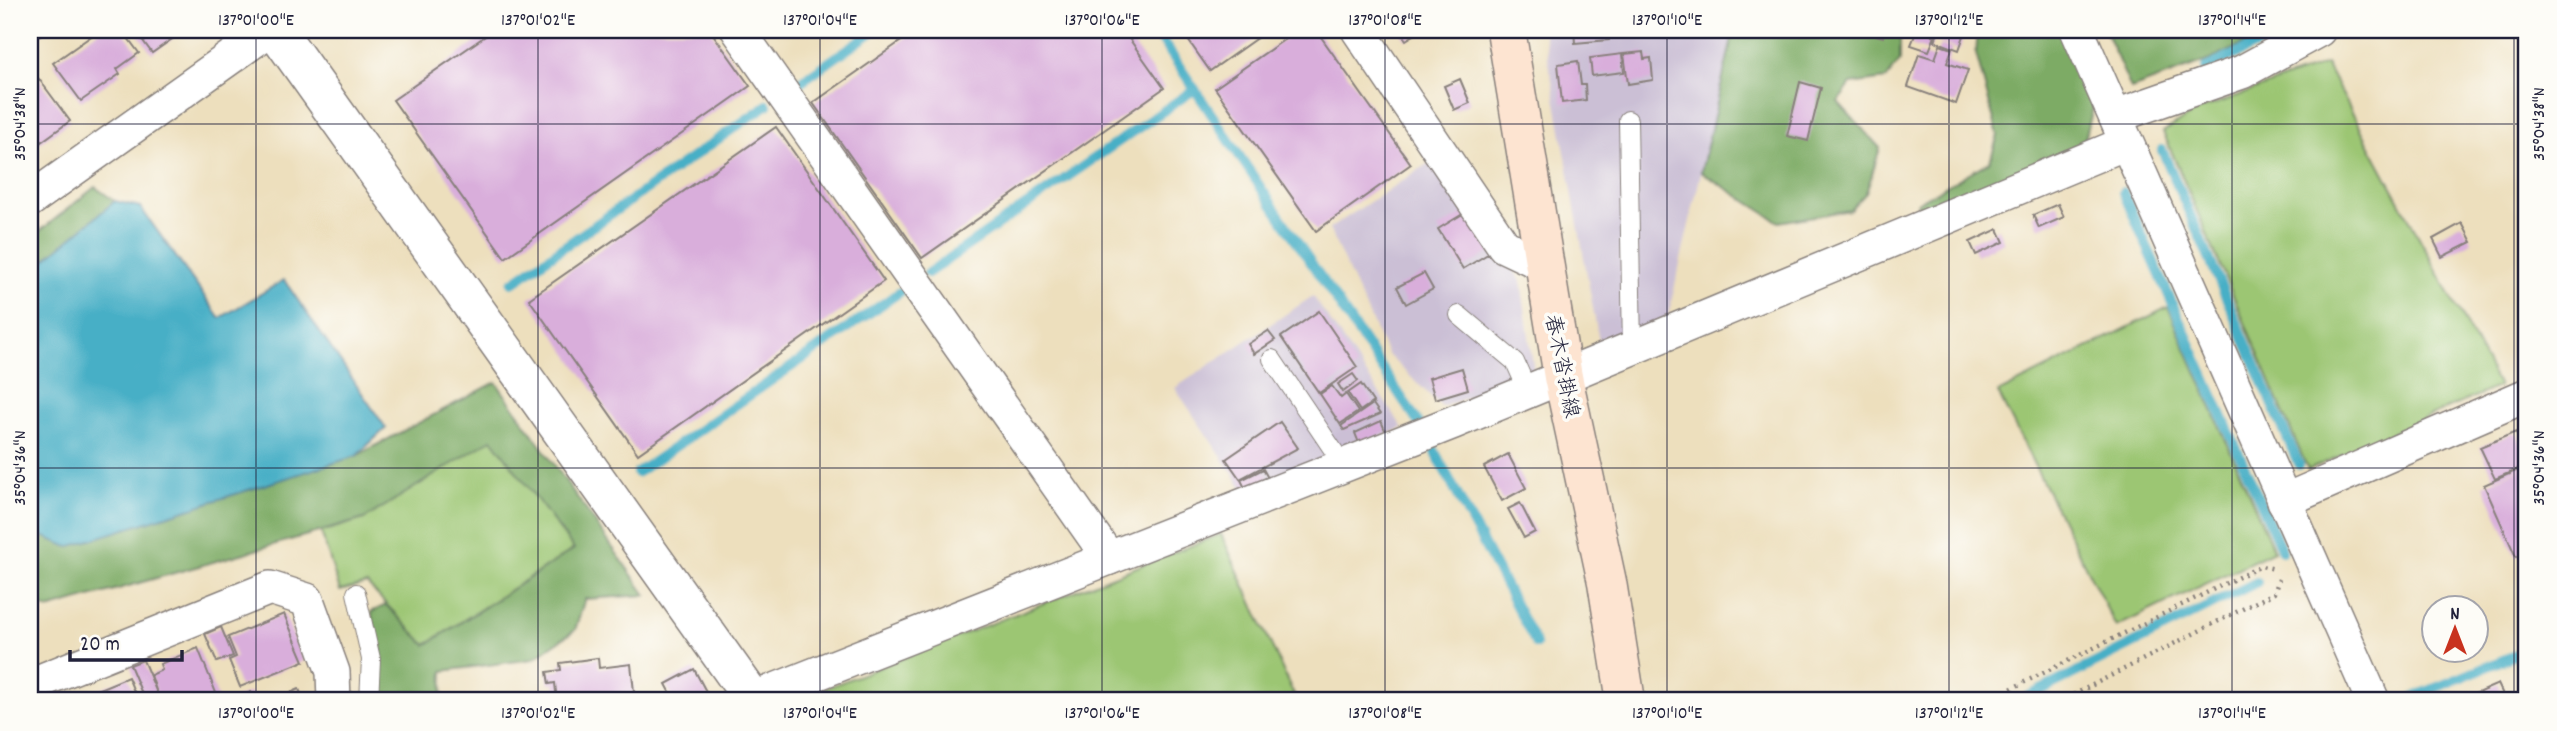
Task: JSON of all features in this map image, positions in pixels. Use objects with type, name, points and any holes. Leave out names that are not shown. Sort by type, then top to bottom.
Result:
[{"type":"main road","name":"春木沓掛線","points":[[1506,30],[1563,377],[1607,582],[1626,701]]},
{"type":"street","points":[[30,200],[269,30]]},
{"type":"street","points":[[276,30],[751,700],[1632,349],[2121,130],[2242,72],[2319,30]]},
{"type":"street","points":[[738,30],[1109,558]]},
{"type":"street","points":[[1358,30],[1504,246],[1544,265]]},
{"type":"street","points":[[2077,30],[2373,701]]},
{"type":"street","points":[[2284,501],[2527,395]]},
{"type":"street","points":[[30,685],[270,588],[307,600],[334,672],[334,701]]},
{"type":"lane","points":[[1628,120],[1632,349]]},
{"type":"lane","points":[[1458,315],[1516,362],[1528,391]]},
{"type":"lane","points":[[1272,359],[1344,466]]},
{"type":"lane","points":[[356,593],[371,659],[369,701]]},
{"type":"path","points":[[1986,701],[2261,566],[2283,571],[2274,593],[2061,701]]},
{"type":"shaded area","points":[[1543,30],[1734,30],[1667,320],[1600,347]]},
{"type":"shaded area","points":[[1438,157],[1521,281],[1534,372],[1442,407],[1387,354],[1329,229]]},
{"type":"shaded area","points":[[1313,296],[1403,428],[1246,493],[1175,388]]},
{"type":"green space","points":[[1734,30],[1908,30],[1900,38],[1900,61],[1886,79],[1851,84],[1838,102],[1880,148],[1866,193],[1850,210],[1779,222],[1701,172]]},
{"type":"green space","points":[[1978,30],[2060,30],[2094,104],[2084,143],[1931,211],[1920,210],[1917,203],[1990,161],[1998,135],[1976,54]]},
{"type":"green space","points":[[2105,30],[2275,30],[2210,60],[2131,89]]},
{"type":"green space","points":[[2326,64],[2499,386],[2308,470],[2163,132],[2201,109]]},
{"type":"green space","points":[[95,187],[115,201],[30,272],[30,239]]},
{"type":"green space","points":[[2168,307],[2274,551],[2116,627],[1998,393]]},
{"type":"green space","points":[[496,382],[646,595],[585,599],[575,630],[533,659],[443,671],[442,701],[380,701],[381,652],[371,612],[386,605],[426,645],[574,549],[492,439],[364,519],[48,609],[30,602],[30,515],[42,536],[356,456]]},
{"type":"green space","points":[[492,438],[574,549],[425,645],[367,584],[340,591],[321,532],[364,519]]},
{"type":"green space","points":[[1221,534],[1294,695],[1283,701],[807,701],[808,695]]},
{"type":"water","points":[[115,201],[140,207],[220,318],[284,280],[386,428],[356,456],[68,547],[42,536],[30,515],[30,272]]},
{"type":"building","points":[[30,30],[47,30],[32,41]]},
{"type":"building","points":[[100,30],[122,30],[139,53],[117,69],[120,74],[81,101],[53,63]]},
{"type":"building","points":[[135,30],[185,30],[152,53]]},
{"type":"building","points":[[494,30],[710,30],[750,86],[505,258],[393,100]]},
{"type":"building","points":[[917,30],[1123,30],[1164,88],[922,258],[813,103]]},
{"type":"building","points":[[1181,30],[1268,30],[1210,71]]},
{"type":"building","points":[[1298,30],[1316,30],[1411,164],[1316,231],[1215,88]]},
{"type":"building","points":[[1399,30],[1422,30],[1406,40]]},
{"type":"building","points":[[1574,30],[1608,30],[1609,40],[1575,43]]},
{"type":"building","points":[[1856,30],[1885,30],[1883,37]]},
{"type":"building","points":[[1917,30],[1935,36],[1929,51],[1911,45]]},
{"type":"building","points":[[1939,30],[1966,30],[1959,50],[1935,41]]},
{"type":"building","points":[[1940,45],[1952,49],[1947,63],[1968,70],[1956,104],[1908,87],[1919,54],[1935,59]]},
{"type":"building","points":[[1643,52],[1644,59],[1651,58],[1653,80],[1628,84],[1624,54]]},
{"type":"building","points":[[1622,54],[1624,72],[1592,76],[1590,58]]},
{"type":"building","points":[[1578,61],[1586,100],[1562,103],[1558,64]]},
{"type":"building","points":[[39,79],[70,121],[30,150],[30,86]]},
{"type":"building","points":[[1460,79],[1470,103],[1454,110],[1444,86]]},
{"type":"building","points":[[1800,82],[1821,88],[1808,141],[1787,136]]},
{"type":"building","points":[[776,127],[884,281],[638,454],[529,299]]},
{"type":"building","points":[[2058,204],[2064,217],[2039,228],[2033,215]]},
{"type":"building","points":[[1466,212],[1491,252],[1463,269],[1438,229]]},
{"type":"building","points":[[2462,223],[2472,242],[2442,257],[2433,239]]},
{"type":"building","points":[[1998,229],[2004,242],[1976,255],[1970,242]]},
{"type":"building","points":[[1424,273],[1433,289],[1406,304],[1397,287]]},
{"type":"building","points":[[1319,311],[1357,367],[1319,393],[1281,337]]},
{"type":"building","points":[[1268,331],[1275,340],[1254,354],[1248,344]]},
{"type":"building","points":[[1462,368],[1468,389],[1435,399],[1429,378]]},
{"type":"building","points":[[1353,374],[1358,381],[1343,392],[1338,384]]},
{"type":"building","points":[[1361,384],[1373,402],[1360,411],[1348,393]]},
{"type":"building","points":[[1332,386],[1341,398],[1346,394],[1358,412],[1340,424],[1320,394]]},
{"type":"building","points":[[1373,404],[1380,414],[1344,430],[1341,426]]},
{"type":"building","points":[[1381,421],[1386,432],[1359,443],[1355,433]]},
{"type":"building","points":[[1280,422],[1298,448],[1240,479],[1226,459]]},
{"type":"building","points":[[2516,432],[2527,457],[2527,465],[2495,479],[2480,447]]},
{"type":"building","points":[[1508,454],[1526,488],[1502,501],[1484,467]]},
{"type":"building","points":[[2527,466],[2527,552],[2516,557],[2484,485]]},
{"type":"building","points":[[1263,469],[1268,478],[1246,490],[1241,480]]},
{"type":"building","points":[[1520,503],[1535,532],[1524,538],[1508,509]]},
{"type":"building","points":[[284,614],[304,661],[240,687],[229,660],[236,657],[228,637]]},
{"type":"building","points":[[221,627],[233,656],[217,662],[205,634]]},
{"type":"building","points":[[198,648],[218,698],[210,701],[145,701],[130,665],[143,660],[157,693],[151,675],[162,670],[160,664]]},
{"type":"building","points":[[598,658],[599,668],[631,664],[635,701],[557,701],[555,683],[549,684],[547,672],[561,670],[560,663]]},
{"type":"building","points":[[694,669],[710,699],[675,701],[666,684]]},
{"type":"building","points":[[128,677],[138,701],[75,701],[72,696],[90,689],[92,692]]},
{"type":"building","points":[[2498,684],[2506,701],[2459,701]]},
{"type":"building","points":[[299,689],[304,701],[271,701]]},
{"type":"building","points":[[251,692],[254,699],[234,699]]},
{"type":"waterway","points":[[796,85],[875,30]]},
{"type":"waterway","points":[[1155,30],[1424,431],[1536,644]]},
{"type":"waterway","points":[[2206,68],[2271,38]]},
{"type":"waterway","points":[[928,273],[1195,89]]},
{"type":"waterway","points":[[512,283],[767,105]]},
{"type":"waterway","points":[[2162,150],[2299,465]]},
{"type":"waterway","points":[[2123,192],[2282,551]]},
{"type":"waterway","points":[[637,473],[900,292]]},
{"type":"waterway","points":[[2019,701],[2257,582]]},
{"type":"waterway","points":[[2404,701],[2527,650]]}]
